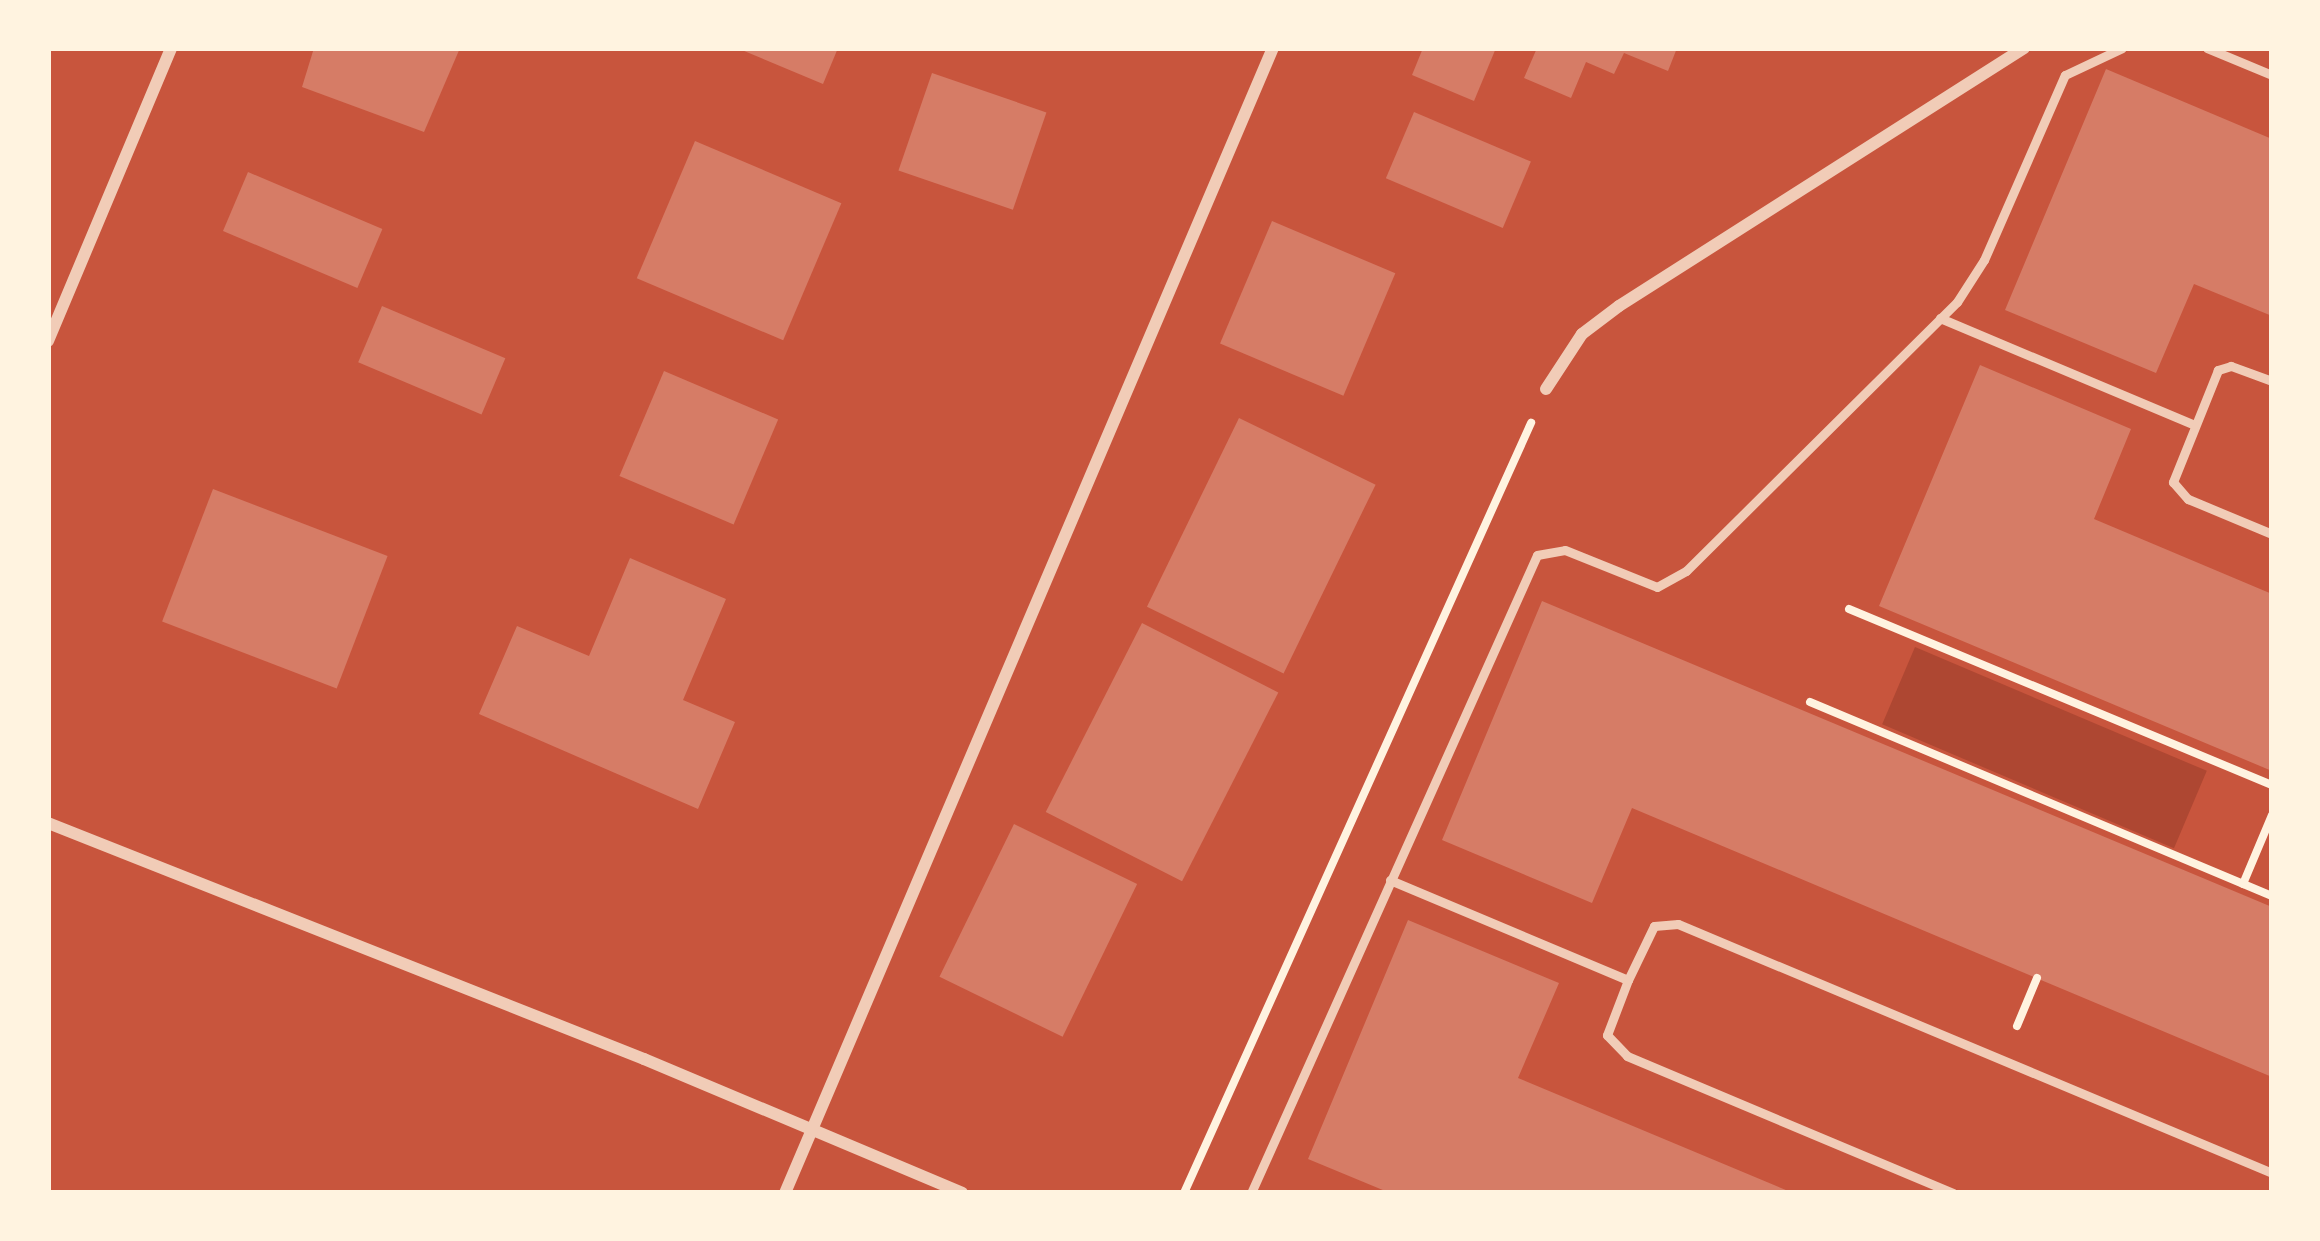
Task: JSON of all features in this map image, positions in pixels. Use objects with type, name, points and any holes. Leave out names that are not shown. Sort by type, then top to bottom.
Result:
[{"type":"street","points":[[48,341],[171,48]]},
{"type":"street","points":[[785,1193],[1273,48]]},
{"type":"street","points":[[1546,389],[1582,334],[1619,306],[2024,48]]},
{"type":"street","points":[[48,823],[962,1193]]},
{"type":"lane","points":[[1251,1193],[1537,555],[1564,550],[1642,583],[1657,587],[1672,581],[1940,318],[1984,260],[2066,75],[2122,48]]},
{"type":"lane","points":[[2207,48],[2272,75]]},
{"type":"lane","points":[[1940,318],[2194,425]]},
{"type":"lane","points":[[2272,381],[2231,366],[2218,370],[2176,466],[2177,493],[2272,534]]},
{"type":"lane","points":[[1390,880],[1628,980]]},
{"type":"lane","points":[[1953,1193],[1615,1049],[1607,1036],[1654,926],[1678,924],[2272,1173]]},
{"type":"path","points":[[1184,1193],[1546,389]]},
{"type":"path","points":[[1849,609],[2272,784]]},
{"type":"path","points":[[1810,703],[2099,829],[2272,896]]},
{"type":"path","points":[[2243,884],[2272,814]]},
{"type":"shaded area","points":[[1915,647],[2207,771],[2174,848],[1882,724]]},
{"type":"building","points":[[314,48],[460,48],[424,132],[302,87]]},
{"type":"building","points":[[737,48],[838,48],[823,84]]},
{"type":"building","points":[[1423,48],[1496,48],[1474,101],[1412,75]]},
{"type":"building","points":[[1537,48],[1677,48],[1668,71],[1624,53],[1614,74],[1586,62],[1571,98],[1524,78]]},
{"type":"building","points":[[2106,69],[2272,139],[2272,316],[2194,284],[2156,373],[2005,310]]},
{"type":"building","points":[[932,73],[1046,112],[1013,210],[898,170]]},
{"type":"building","points":[[1414,112],[1531,162],[1503,228],[1386,178]]},
{"type":"building","points":[[695,141],[841,203],[783,340],[637,278]]},
{"type":"building","points":[[248,172],[382,229],[357,288],[223,231]]},
{"type":"building","points":[[1272,221],[1395,273],[1343,396],[1220,343]]},
{"type":"building","points":[[382,306],[505,358],[482,415],[358,362]]},
{"type":"building","points":[[1980,365],[2131,429],[2094,519],[2272,594],[2272,771],[1879,606]]},
{"type":"building","points":[[664,371],[778,419],[734,524],[619,476]]},
{"type":"building","points":[[1239,418],[1376,485],[1284,673],[1147,607]]},
{"type":"building","points":[[213,489],[388,556],[337,689],[162,622]]},
{"type":"building","points":[[630,558],[726,599],[683,700],[735,722],[698,809],[479,714],[517,626],[589,656]]},
{"type":"building","points":[[1542,601],[2272,907],[2272,1077],[1632,808],[1592,903],[1442,840]]},
{"type":"building","points":[[1142,623],[1278,692],[1182,881],[1046,812]]},
{"type":"building","points":[[1014,824],[1137,884],[1063,1037],[939,977]]},
{"type":"building","points":[[1408,920],[1559,983],[1518,1078],[1793,1193],[1390,1193],[1308,1159]]}]
